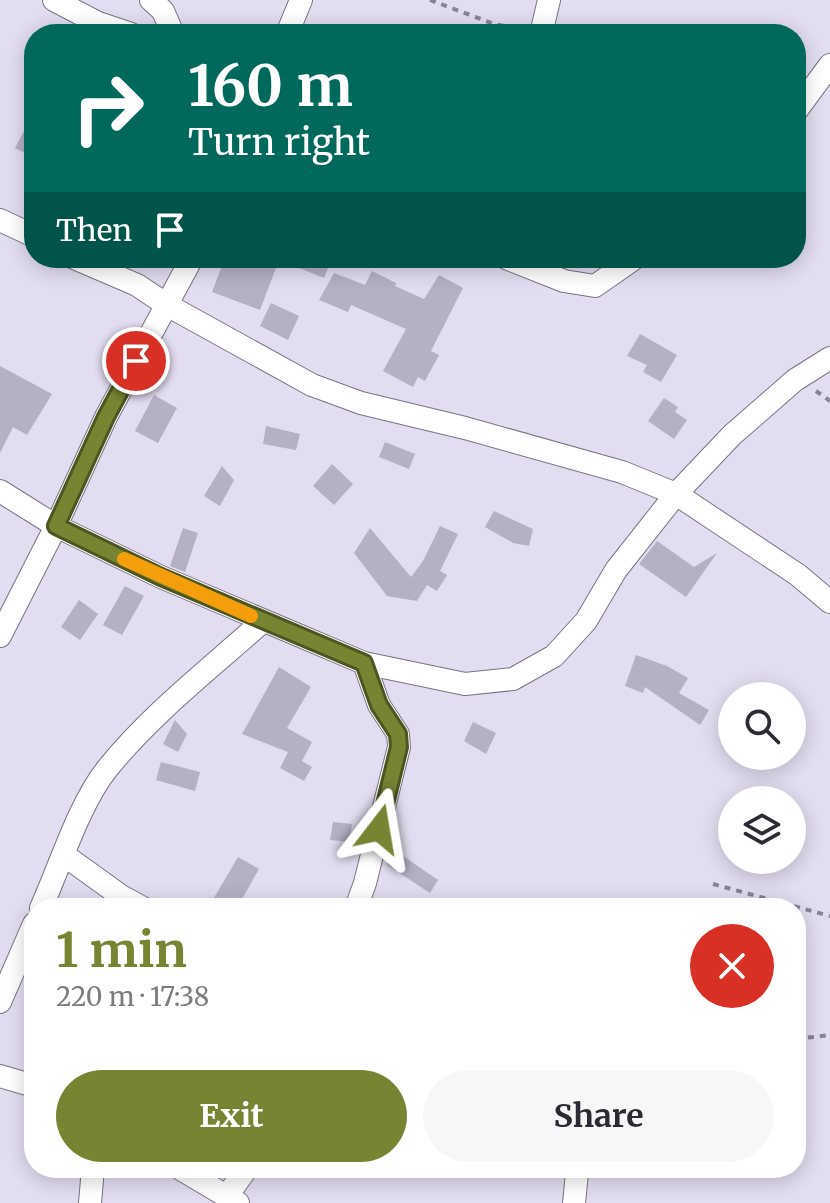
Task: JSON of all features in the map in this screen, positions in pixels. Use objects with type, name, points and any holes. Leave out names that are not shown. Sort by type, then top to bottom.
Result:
[{"type":"street","points":[[54,0],[101,24]]},
{"type":"street","points":[[151,0],[163,11],[169,24]]},
{"type":"street","points":[[291,24],[301,0]]},
{"type":"street","points":[[543,24],[549,0]]},
{"type":"street","points":[[806,97],[830,65]]},
{"type":"street","points":[[0,220],[24,231]]},
{"type":"street","points":[[97,268],[137,285],[167,305],[312,385],[361,403],[622,472],[676,494],[798,575],[830,602]]},
{"type":"street","points":[[0,636],[56,526],[106,417],[187,268]]},
{"type":"street","points":[[531,268],[564,281],[595,286],[621,268]]},
{"type":"street","points":[[0,491],[56,526],[161,577],[364,663],[465,684],[513,679],[554,656],[586,621],[616,570],[676,494],[732,435],[795,380],[830,358]]},
{"type":"street","points":[[45,898],[76,824],[106,771],[152,722],[263,621]]},
{"type":"street","points":[[360,898],[399,747],[398,734],[379,705],[364,663]]},
{"type":"street","points":[[64,855],[125,898]]},
{"type":"street","points":[[0,1002],[24,947]]},
{"type":"street","points":[[0,1076],[24,1083]]},
{"type":"street","points":[[90,1203],[92,1178]]},
{"type":"street","points":[[196,1178],[233,1200],[243,1178]]},
{"type":"street","points":[[574,1203],[576,1178]]},
{"type":"path","points":[[430,0],[494,24]]},
{"type":"path","points":[[713,884],[764,898]]},
{"type":"path","points":[[806,909],[830,916]]},
{"type":"path","points":[[806,1038],[830,1035]]},
{"type":"building","points":[[24,131],[24,153],[15,148]]},
{"type":"building","points":[[221,268],[276,268],[260,310],[212,292]]},
{"type":"building","points":[[299,268],[328,268],[324,278]]},
{"type":"building","points":[[372,271],[424,299],[439,275],[463,288],[431,351],[439,355],[425,381],[418,377],[413,387],[383,371],[406,329],[351,305],[348,312],[319,300],[334,273],[365,285]]},
{"type":"building","points":[[271,303],[299,316],[288,340],[260,326]]},
{"type":"building","points":[[640,334],[677,355],[661,382],[643,372],[647,365],[627,356]]},
{"type":"building","points":[[0,366],[52,394],[27,435],[13,427],[0,453]]},
{"type":"building","points":[[154,395],[177,408],[158,443],[135,431]]},
{"type":"building","points":[[664,398],[678,407],[675,412],[687,420],[674,439],[648,421]]},
{"type":"building","points":[[266,426],[300,434],[296,450],[263,444]]},
{"type":"building","points":[[385,442],[415,454],[409,469],[379,457]]},
{"type":"building","points":[[332,464],[353,484],[334,505],[313,486]]},
{"type":"building","points":[[222,466],[234,480],[220,506],[204,496]]},
{"type":"building","points":[[494,511],[533,529],[529,546],[513,543],[485,527]]},
{"type":"building","points":[[440,526],[458,534],[440,571],[447,575],[437,591],[427,585],[417,601],[387,596],[354,553],[370,528],[411,577],[423,561]]},
{"type":"building","points":[[183,528],[198,533],[185,572],[170,566]]},
{"type":"building","points":[[657,541],[694,567],[717,553],[686,597],[639,564]]},
{"type":"building","points":[[125,586],[144,596],[122,635],[103,625]]},
{"type":"building","points":[[79,600],[98,614],[80,640],[61,627]]},
{"type":"building","points":[[636,655],[667,666],[688,678],[679,693],[709,710],[700,725],[645,687],[643,693],[625,686]]},
{"type":"building","points":[[279,667],[311,687],[287,728],[312,742],[302,761],[312,767],[304,781],[280,768],[288,752],[242,734]]},
{"type":"building","points":[[175,720],[187,734],[178,752],[163,744]]},
{"type":"building","points":[[473,722],[496,733],[486,754],[464,741]]},
{"type":"building","points":[[161,762],[200,772],[195,791],[156,780]]},
{"type":"building","points":[[333,822],[352,824],[350,842],[330,840]]},
{"type":"building","points":[[390,847],[438,880],[430,893],[387,865]]},
{"type":"building","points":[[238,857],[259,869],[243,898],[214,898]]},
{"type":"slow traffic","points":[[124,559],[251,616]]},
{"type":"route","points":[[136,361],[106,417],[56,526],[161,577],[364,663],[379,705],[398,734],[399,747],[379,829]]}]
